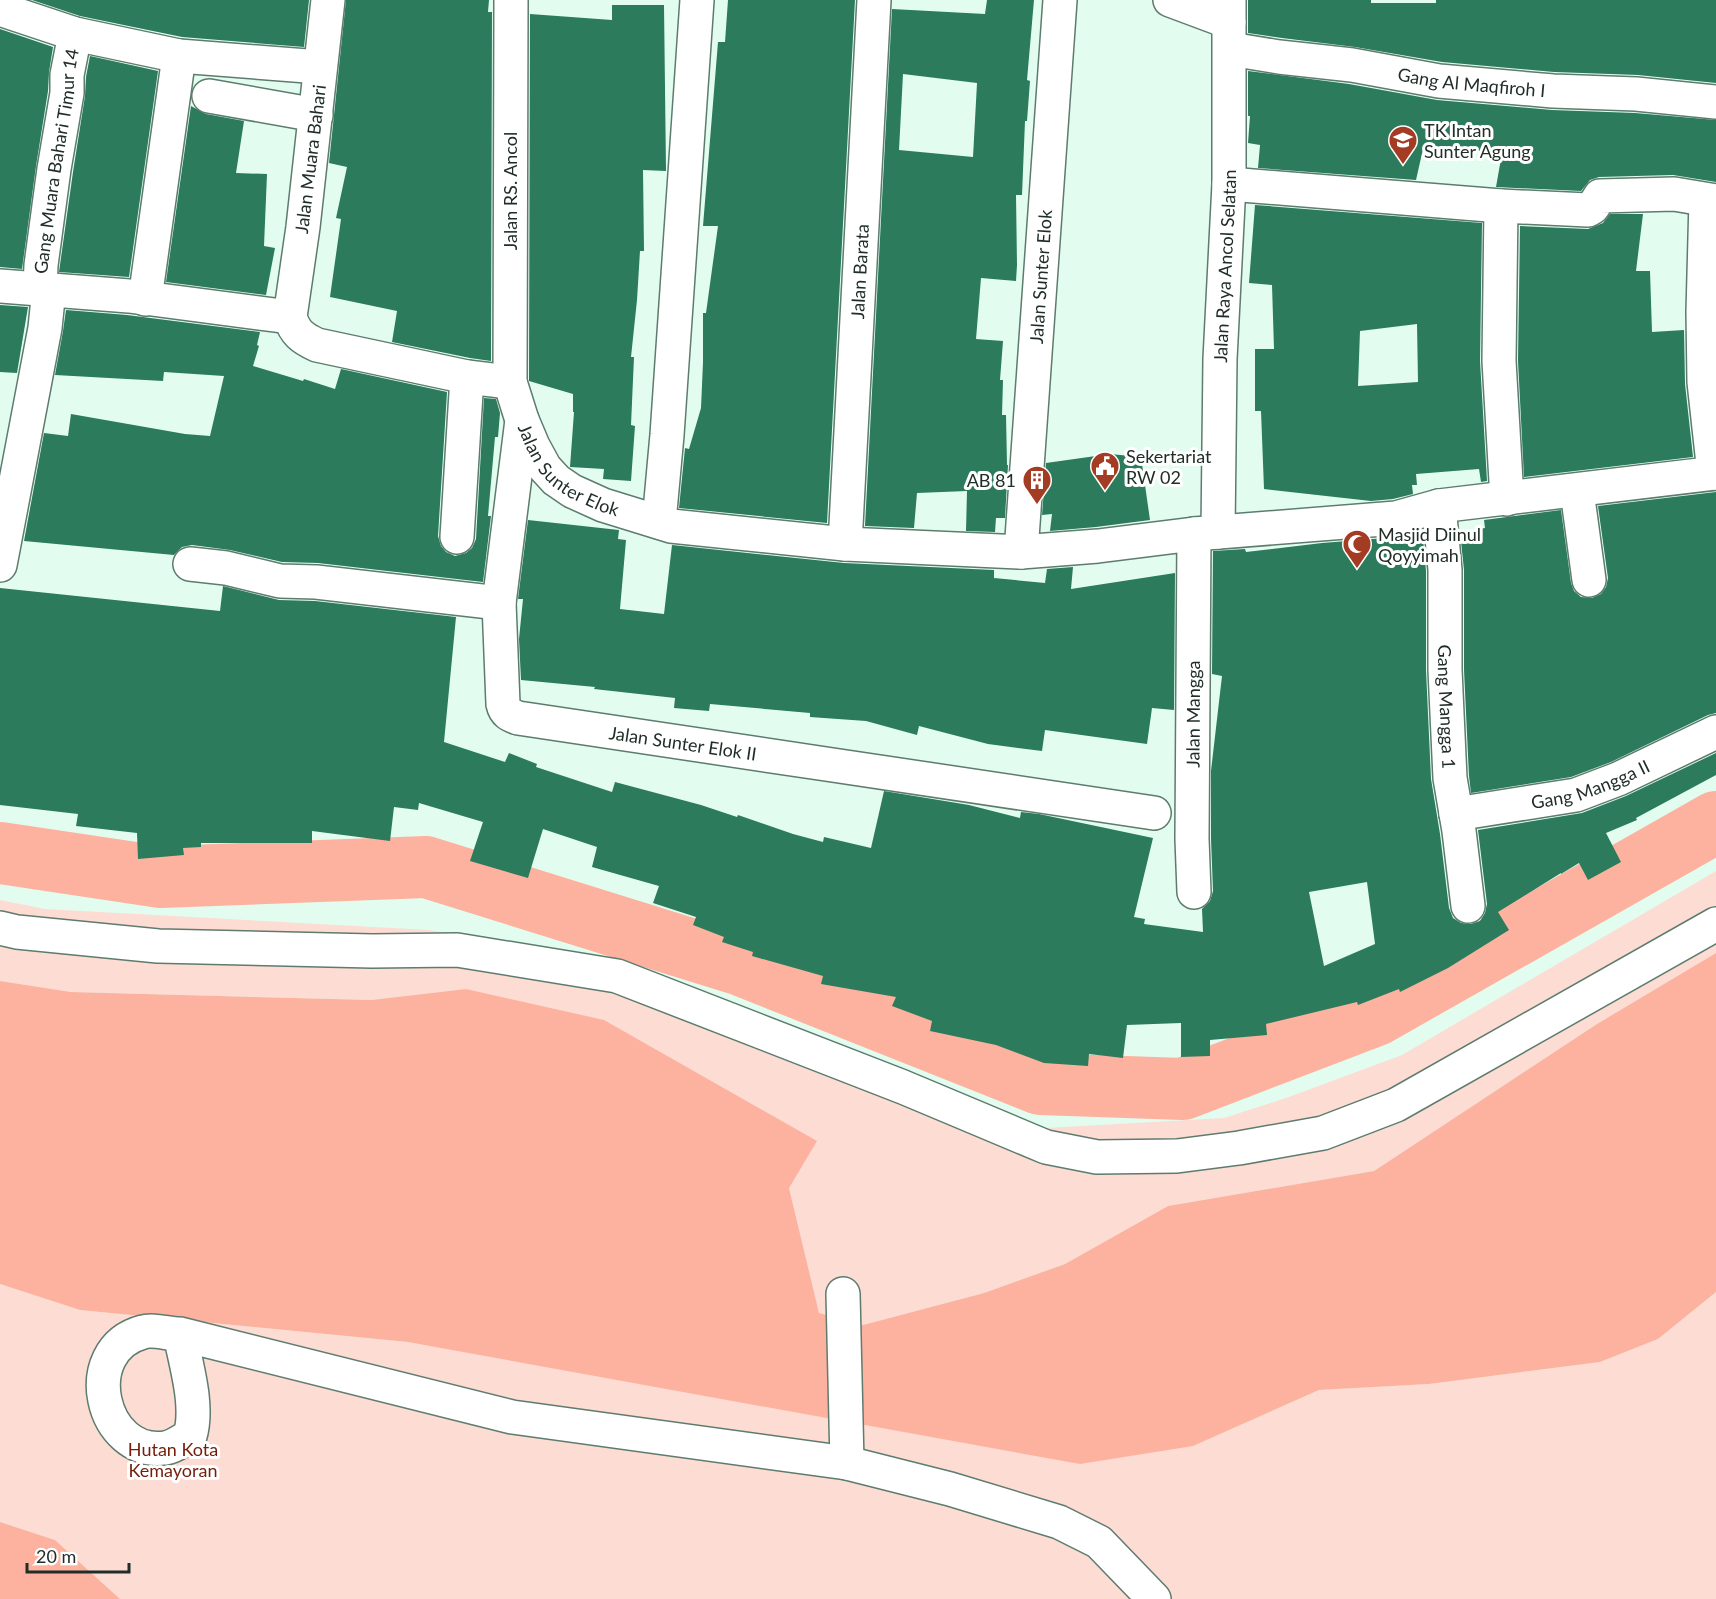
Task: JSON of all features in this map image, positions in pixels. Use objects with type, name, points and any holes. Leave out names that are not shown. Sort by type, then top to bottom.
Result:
[{"type":"street","name":"Jalan Muara Bahari","points":[[290,317],[328,0]]},
{"type":"street","name":"Jalan RS. Ancol","points":[[510,382],[511,0]]},
{"type":"street","points":[[659,522],[697,0]]},
{"type":"street","name":"Jalan Barata","points":[[845,544],[874,0]]},
{"type":"street","name":"Jalan Sunter Elok","points":[[1021,552],[1060,0]]},
{"type":"street","name":"Gang Al Maqfiroh I","points":[[1170,0],[1229,24],[1279,57],[1352,65],[1450,82],[1553,91],[1635,94],[1716,102]]},
{"type":"street","points":[[14,8],[75,34],[179,56],[320,67]]},
{"type":"street","name":"Jalan Raya Ancol Selatan","points":[[1206,533],[1220,358],[1229,184],[1229,24]]},
{"type":"street","name":"Gang Muara Bahari Timur 14","points":[[44,289],[41,265],[67,93],[67,75],[75,34]]},
{"type":"street","points":[[145,299],[179,56]]},
{"type":"street","points":[[210,96],[316,115]]},
{"type":"street","points":[[1206,533],[1396,518],[1439,506],[1715,473],[1704,382],[1703,312],[1711,200],[1674,194],[1600,196],[1593,207],[1588,210],[1501,206],[1229,184]]},
{"type":"street","points":[[1501,206],[1499,361],[1507,499]]},
{"type":"street","points":[[0,286],[145,299],[290,317],[298,334],[317,345],[467,377],[510,382]]},
{"type":"street","points":[[0,565],[45,328],[44,289]]},
{"type":"street","points":[[457,537],[467,377]]},
{"type":"street","name":"Jalan Sunter Elok","points":[[510,382],[522,420],[544,468],[556,480],[572,491],[603,505],[671,526],[845,544],[1021,552],[1098,546],[1206,533]]},
{"type":"street","name":"Jalan Sunter Elok II","points":[[522,420],[499,603],[503,704],[504,711],[509,715],[1154,813]]},
{"type":"street","points":[[1577,491],[1589,580]]},
{"type":"street","name":"Gang Mangga 1","points":[[1439,506],[1445,570],[1445,670],[1449,767],[1468,906]]},
{"type":"street","name":"Jalan Mangga","points":[[1194,892],[1191,839],[1206,533]]},
{"type":"street","points":[[190,564],[226,568],[280,581],[316,582],[499,603]]},
{"type":"street","name":"Gang Mangga II","points":[[1456,814],[1576,795],[1617,779],[1716,732]]},
{"type":"street","points":[[0,928],[17,932],[158,946],[372,951],[457,950],[617,976],[903,1087],[1046,1147],[1097,1157],[1177,1156],[1323,1133],[1396,1105],[1716,924]]},
{"type":"street","points":[[844,1306],[847,1462]]},
{"type":"street","points":[[180,1334],[512,1417],[847,1462],[950,1489],[1059,1522],[1099,1542],[1154,1599]]},
{"type":"green space","points":[[1716,871],[1716,953],[1597,1024],[1374,1171],[1168,1206],[1065,1264],[984,1293],[863,1325],[819,1314],[789,1188],[466,989],[371,1000],[71,992],[0,981],[0,900],[45,909],[429,930],[601,957],[1045,1128],[1224,1118],[1286,1098],[1402,1055]]},
{"type":"green space","name":"Hutan Kota Kemayoran","points":[[0,1284],[80,1310],[408,1342],[1193,1446],[1319,1390],[1429,1384],[1600,1362],[1658,1339],[1716,1292],[1716,1599],[120,1599],[55,1540],[0,1522]]},
{"type":"shaded area","points":[[1716,953],[1716,1292],[1658,1339],[1600,1362],[1429,1384],[1319,1390],[1193,1446],[1080,1464],[408,1342],[80,1310],[0,1284],[0,981],[71,992],[371,1000],[466,989],[604,1020],[817,1141],[789,1188],[819,1313],[863,1325],[984,1293],[1065,1264],[1168,1206],[1374,1171],[1597,1024]]},
{"type":"shaded area","points":[[0,1522],[55,1540],[120,1599],[0,1599]]},
{"type":"building","points":[[32,0],[309,0],[304,47],[182,37],[80,16]]},
{"type":"building","points":[[346,0],[489,0],[488,12],[492,12],[491,361],[392,342],[397,311],[330,297],[341,219],[336,218],[347,167],[329,163]]},
{"type":"building","points":[[728,0],[855,0],[827,523],[679,508],[685,448],[689,449],[701,408],[703,313],[706,313],[718,226],[703,226],[718,42],[725,42]]},
{"type":"building","points":[[987,0],[1034,0],[1027,80],[1030,81],[1027,121],[1025,121],[1022,195],[1016,195],[1016,281],[981,278],[976,339],[1003,341],[1000,380],[1003,380],[1002,415],[1006,415],[1008,465],[1005,518],[996,518],[995,532],[966,531],[967,491],[917,493],[914,528],[865,526],[892,9],[985,14]],"holes":[[[903,74],[977,83],[973,157],[899,150]]]},
{"type":"building","points":[[1248,0],[1371,0],[1371,3],[1436,3],[1436,0],[1716,0],[1716,83],[1638,75],[1554,72],[1442,62],[1355,47],[1248,33]]},
{"type":"building","points":[[612,5],[664,5],[666,171],[643,170],[644,251],[640,251],[631,357],[634,357],[631,425],[635,426],[631,481],[603,479],[604,469],[570,467],[573,394],[529,381],[530,14],[612,20]]},
{"type":"building","points":[[0,29],[53,47],[22,269],[0,267]]},
{"type":"building","points":[[90,56],[158,71],[129,277],[59,272]]},
{"type":"building","points":[[1248,71],[1349,84],[1437,100],[1716,120],[1716,182],[1673,175],[1599,177],[1590,180],[1581,191],[1496,187],[1502,153],[1426,146],[1423,149],[1416,180],[1258,168],[1260,145],[1248,143],[1250,116],[1248,116]]},
{"type":"building","points":[[191,106],[206,114],[244,121],[236,173],[267,174],[264,246],[275,248],[266,295],[166,282]]},
{"type":"building","points":[[1255,205],[1482,223],[1480,361],[1487,481],[1481,482],[1479,469],[1416,474],[1417,485],[1412,485],[1413,494],[1371,501],[1264,489],[1261,411],[1255,411],[1255,349],[1274,349],[1272,285],[1249,283]],"holes":[[[1417,324],[1418,382],[1358,386],[1360,331]]]},
{"type":"building","points":[[1610,214],[1643,214],[1636,271],[1650,271],[1652,332],[1684,330],[1685,384],[1693,457],[1524,477],[1518,361],[1520,226],[1588,229],[1603,223]]},
{"type":"building","points":[[0,305],[28,307],[17,373],[0,372]]},
{"type":"building","points":[[66,310],[127,315],[260,332],[257,345],[259,346],[253,366],[335,389],[341,369],[447,392],[438,536],[446,552],[455,556],[466,553],[472,548],[476,539],[484,398],[496,399],[500,413],[498,437],[495,437],[488,516],[491,516],[483,582],[318,563],[282,562],[230,550],[192,545],[182,547],[174,555],[24,541],[44,433],[68,436],[71,414],[185,434],[210,436],[224,376],[164,372],[163,381],[55,375]]},
{"type":"building","name":"Sekertariat RW 02","points":[[1110,454],[1141,457],[1150,520],[1050,531],[1052,514],[1042,515],[1046,463]]},
{"type":"building","points":[[1716,492],[1716,713],[1611,762],[1571,777],[1471,793],[1464,670],[1464,570],[1460,532],[1485,528],[1484,520],[1561,510],[1571,583],[1574,591],[1581,597],[1592,598],[1601,594],[1608,578],[1598,506]]},
{"type":"building","points":[[528,520],[619,530],[618,539],[626,540],[620,609],[664,614],[672,545],[844,563],[994,570],[994,578],[1045,583],[1047,569],[1073,567],[1071,589],[1175,573],[1174,710],[1152,708],[1147,744],[1045,730],[1042,751],[988,744],[919,726],[917,735],[866,721],[810,717],[810,713],[710,704],[709,711],[674,708],[675,698],[521,680],[519,639],[523,599],[518,599]]},
{"type":"building","points":[[1418,531],[1419,540],[1423,539],[1426,571],[1426,670],[1431,779],[1449,908],[1453,918],[1461,923],[1471,924],[1480,921],[1485,913],[1487,904],[1478,830],[1582,813],[1626,796],[1716,753],[1716,775],[1636,818],[1637,820],[1606,833],[1621,862],[1588,880],[1579,863],[1561,873],[1498,912],[1509,930],[1448,968],[1400,992],[1399,989],[1358,1005],[1357,1002],[1266,1024],[1267,1035],[1210,1040],[1210,1056],[1181,1057],[1181,1023],[1127,1025],[1123,1058],[1089,1054],[1088,1066],[1044,1063],[996,1045],[930,1031],[932,1021],[892,1006],[896,997],[821,984],[823,976],[752,956],[753,952],[722,942],[724,937],[693,925],[696,917],[653,903],[659,886],[592,867],[597,847],[543,829],[528,878],[470,861],[483,822],[419,803],[418,810],[394,807],[390,841],[312,831],[312,843],[201,843],[201,847],[183,848],[184,855],[138,859],[137,833],[76,826],[78,814],[0,805],[0,588],[220,611],[223,586],[279,600],[315,601],[456,617],[444,742],[505,762],[509,753],[537,764],[536,767],[612,792],[615,782],[737,817],[738,815],[823,842],[824,837],[871,848],[884,791],[969,805],[1020,818],[1021,812],[1039,814],[1153,838],[1134,917],[1145,919],[1144,924],[1203,932],[1202,909],[1210,901],[1213,891],[1211,771],[1222,676],[1212,674],[1213,551],[1245,549],[1246,552],[1398,537]],"holes":[[[1367,882],[1375,944],[1324,966],[1309,892]]]},
{"type":"waterway","points":[[0,853],[161,877],[426,867],[741,965],[1040,1084],[1183,1089],[1376,1015],[1716,822]]},
{"type":"place","name":"TK Intan Sunter Agung","points":[[1403,166]]},
{"type":"place","name":"Sekertariat RW 02","points":[[1105,492]]},
{"type":"place","name":"AB 81","points":[[1037,506]]},
{"type":"place","name":"Masjid Diinul Qoyyimah","points":[[1357,570]]}]
